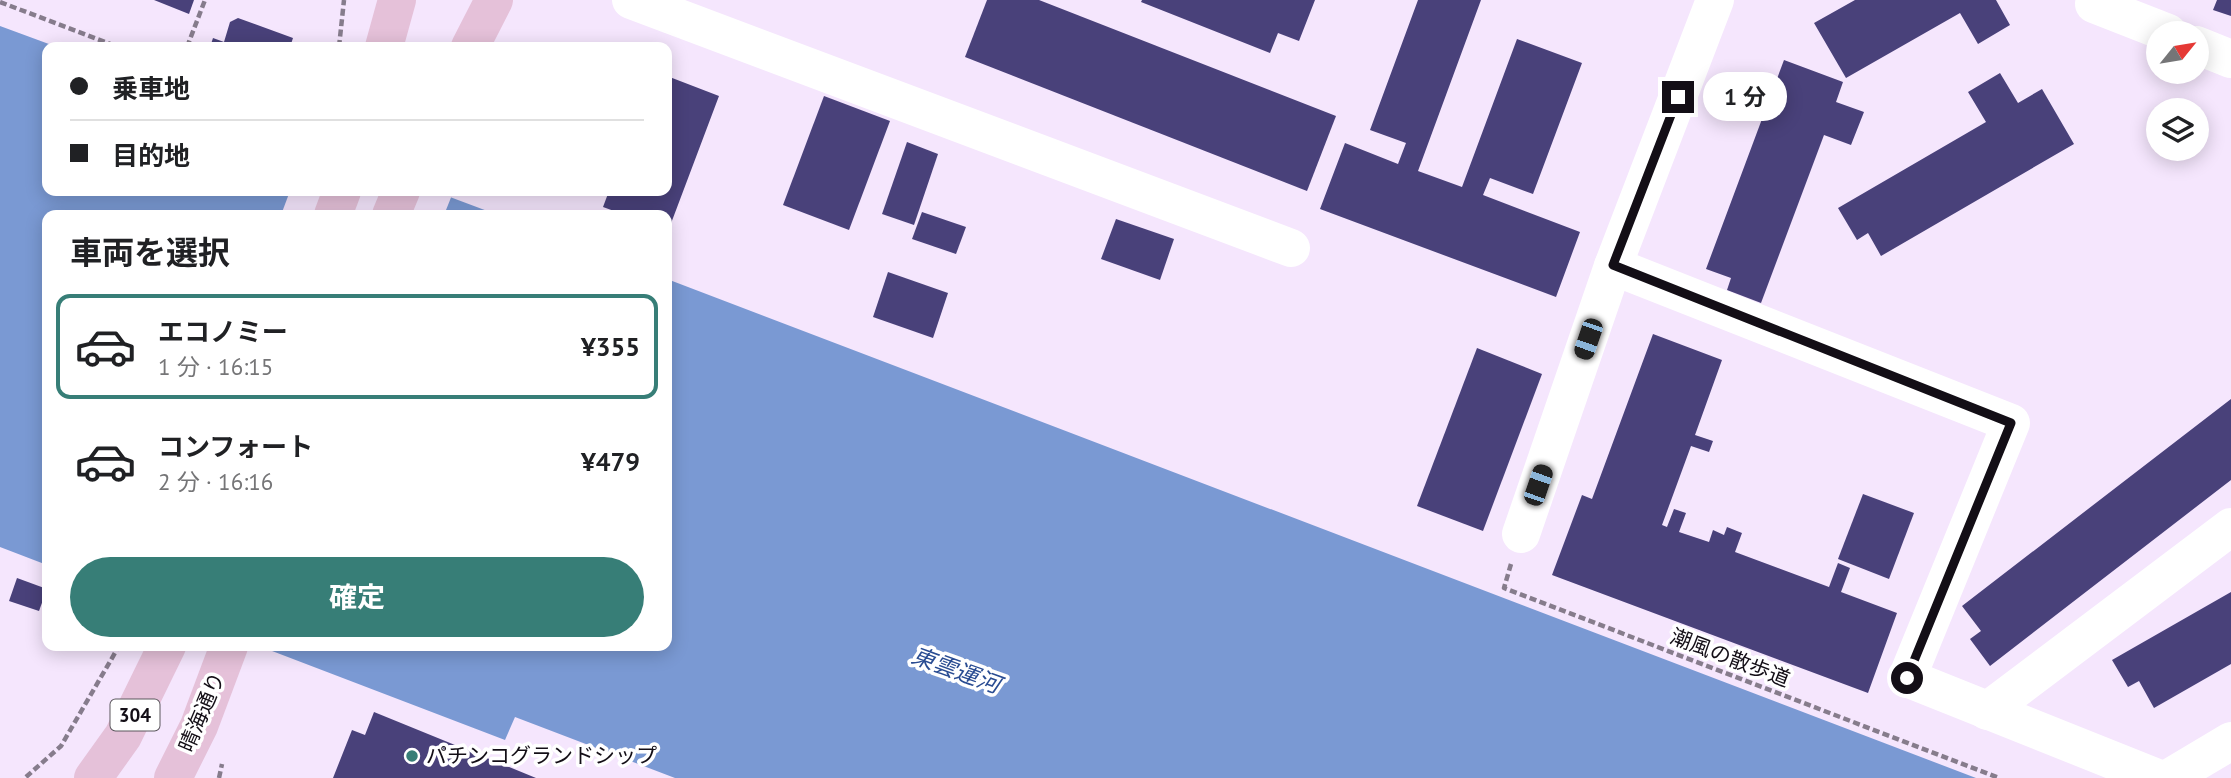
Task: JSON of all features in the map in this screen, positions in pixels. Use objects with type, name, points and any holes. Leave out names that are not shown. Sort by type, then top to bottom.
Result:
[{"type":"main road","points":[[385,42],[397,0]]},
{"type":"main road","points":[[473,42],[494,0]]},
{"type":"main road","name":"304","points":[[93,778],[123,737],[165,651]]},
{"type":"main road","name":"晴海通り","points":[[173,778],[199,726],[227,651]]},
{"type":"street","points":[[631,0],[1291,248]]},
{"type":"street","points":[[1521,534],[1613,265],[1715,0]]},
{"type":"street","points":[[2096,0],[2094,4],[2146,24]]},
{"type":"street","points":[[2209,50],[2231,59]]},
{"type":"street","points":[[1613,265],[2011,423],[1907,678],[2157,778]]},
{"type":"street","points":[[1987,711],[2231,527]]},
{"type":"street","points":[[191,778],[199,726]]},
{"type":"street","points":[[2169,778],[2231,741]]},
{"type":"path","points":[[189,42],[205,0]]},
{"type":"path","points":[[340,42],[344,0]]},
{"type":"path","points":[[0,2],[105,42]]},
{"type":"path","name":"潮風の散歩道","points":[[1521,534],[1504,588],[1999,778]]},
{"type":"path","points":[[26,776],[61,746],[116,651]]},
{"type":"water","points":[[0,26],[43,42],[42,196],[447,196],[485,210],[42,210],[42,563],[0,547]]},
{"type":"water","name":"東雲運河","points":[[672,281],[1976,778],[675,778],[515,717],[505,740],[272,651],[672,651]]},
{"type":"pier","points":[[288,196],[452,196],[446,210],[283,210]]},
{"type":"building","points":[[154,0],[194,0],[189,14]]},
{"type":"building","points":[[987,0],[1039,0],[1336,116],[1307,191],[965,57]]},
{"type":"building","points":[[1315,0],[1299,41],[1278,33],[1270,53],[1141,2]]},
{"type":"building","points":[[1418,0],[1481,0],[1418,171],[1462,187],[1517,39],[1582,63],[1533,194],[1490,178],[1483,195],[1580,232],[1556,297],[1320,209],[1345,143],[1398,164],[1406,143],[1370,130]]},
{"type":"building","points":[[1855,0],[1996,0],[2010,25],[1978,44],[1960,13],[1846,78],[1814,23]]},
{"type":"building","points":[[2217,0],[2231,0],[2231,16],[2213,10]]},
{"type":"building","points":[[238,18],[293,38],[292,42],[224,42],[230,22]]},
{"type":"building","points":[[1784,60],[1843,82],[1836,102],[1864,112],[1851,145],[1824,135],[1761,303],[1727,290],[1731,278],[1706,269]]},
{"type":"building","points":[[2000,73],[2018,103],[2042,89],[2074,144],[1881,256],[1868,233],[1857,240],[1838,208],[1986,122],[1968,92]]},
{"type":"building","points":[[672,78],[719,96],[672,221],[672,210],[611,210],[603,207],[607,196],[672,196]]},
{"type":"building","points":[[824,96],[890,121],[849,230],[783,205]]},
{"type":"building","points":[[907,142],[938,154],[914,225],[882,214]]},
{"type":"building","points":[[922,212],[966,227],[956,254],[912,239]]},
{"type":"building","points":[[1116,219],[1174,239],[1160,280],[1101,259]]},
{"type":"building","points":[[888,272],[948,293],[933,338],[873,317]]},
{"type":"building","points":[[1653,334],[1722,360],[1695,435],[1713,441],[1709,452],[1691,446],[1662,525],[1667,527],[1674,509],[1686,513],[1679,532],[1709,542],[1713,530],[1724,535],[1727,527],[1742,533],[1735,552],[1829,587],[1838,563],[1850,568],[1841,592],[1897,613],[1868,693],[1552,575],[1582,495],[1592,499]]},
{"type":"building","points":[[1477,348],[1542,374],[1483,531],[1417,506]]},
{"type":"building","points":[[2231,399],[2231,480],[1990,666],[1970,639],[1981,631],[1962,606]]},
{"type":"building","points":[[1863,494],[1914,513],[1889,579],[1838,559]]},
{"type":"building","points":[[17,578],[42,587],[39,611],[9,601]]},
{"type":"building","points":[[2231,592],[2231,664],[2154,708],[2139,681],[2128,687],[2112,660]]},
{"type":"building","name":"パチンコグランドシップ","points":[[374,712],[536,778],[333,778],[352,730],[365,735]]},
{"type":"place","name":"パチンコグランドシップ","points":[[412,756]]},
{"type":"route","points":[[1678,97],[1613,265],[2011,423],[1907,678]]}]
